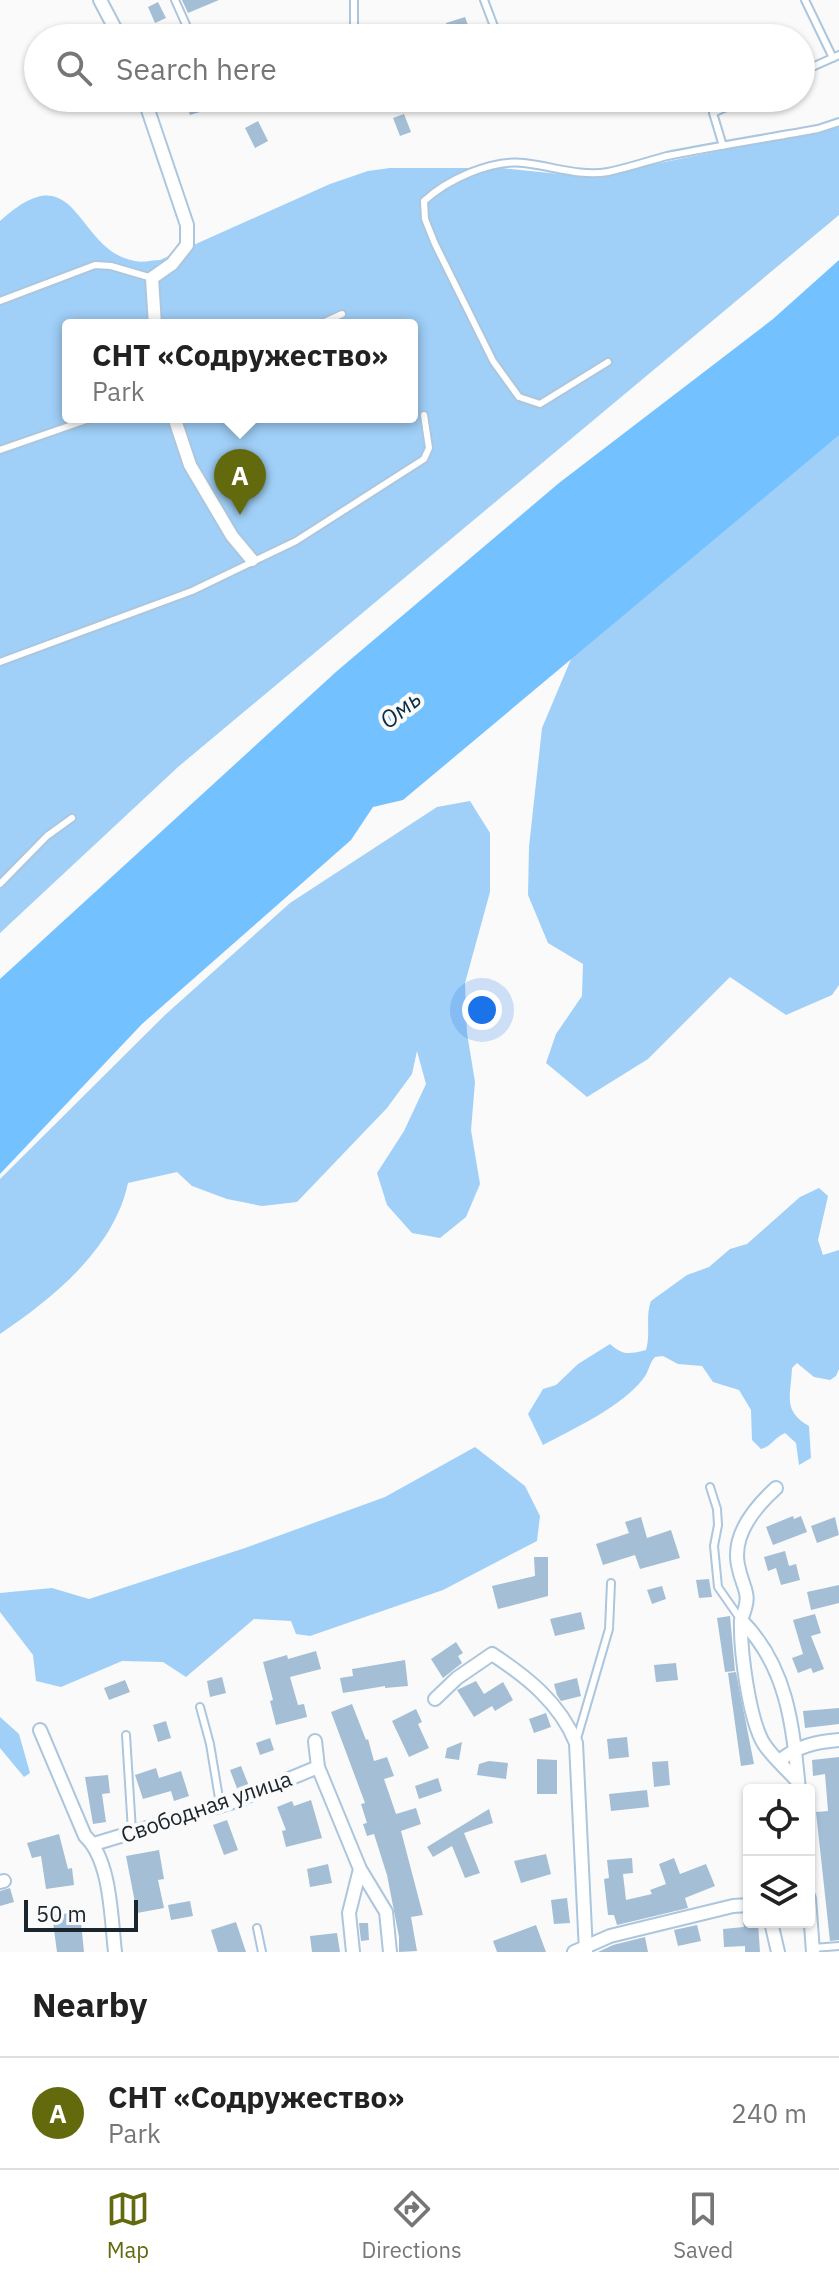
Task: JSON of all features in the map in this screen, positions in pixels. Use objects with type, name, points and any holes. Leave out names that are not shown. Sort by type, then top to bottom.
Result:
[{"type":"street","points":[[100,0],[113,24]]},
{"type":"street","points":[[149,112],[187,225],[187,245],[172,264],[152,278],[155,319]]},
{"type":"street","points":[[176,423],[190,465],[232,536],[252,560]]},
{"type":"street","points":[[776,1488],[758,1505],[745,1524],[738,1550],[738,1564],[748,1596],[740,1638],[755,1725],[765,1745],[797,1784]]},
{"type":"street","points":[[741,1620],[757,1636],[788,1701],[799,1784]]},
{"type":"street","points":[[435,1699],[457,1678],[492,1654],[523,1674],[548,1698],[569,1726],[576,1743],[582,1950],[610,1936],[743,1905]]},
{"type":"street","points":[[40,1730],[85,1836],[94,1844],[110,1900],[115,1952]]},
{"type":"street","points":[[779,1761],[795,1748],[839,1740]]},
{"type":"street","points":[[315,1741],[318,1767],[360,1869],[386,1912],[390,1952]]},
{"type":"street","name":"Свободная улица","points":[[94,1844],[236,1801],[318,1767]]},
{"type":"street","points":[[353,1952],[349,1913],[360,1869]]},
{"type":"street","points":[[772,1928],[778,1952]]},
{"type":"street","points":[[811,1928],[813,1950]]},
{"type":"lane","points":[[175,0],[186,24]]},
{"type":"lane","points":[[354,0],[354,24]]},
{"type":"lane","points":[[484,0],[493,24]]},
{"type":"lane","points":[[805,0],[836,56],[815,66]]},
{"type":"lane","points":[[715,112],[723,146]]},
{"type":"lane","points":[[608,362],[540,404],[519,397],[493,361],[435,244],[425,219],[424,201],[436,190],[505,162],[522,162],[582,173],[607,172],[666,157],[818,129],[839,122]]},
{"type":"lane","points":[[0,301],[95,265],[111,266],[152,278]]},
{"type":"lane","points":[[331,319],[342,314]]},
{"type":"lane","points":[[0,662],[192,591],[296,541],[424,459],[429,448],[424,415]]},
{"type":"lane","points":[[0,450],[78,423]]},
{"type":"lane","points":[[0,884],[47,836],[72,818]]},
{"type":"lane","points":[[710,1487],[717,1509],[714,1546],[718,1587],[741,1620]]},
{"type":"lane","points":[[576,1743],[609,1629],[611,1583]]},
{"type":"lane","points":[[200,1707],[220,1804]]},
{"type":"lane","points":[[126,1735],[132,1832]]},
{"type":"lane","points":[[257,1928],[262,1952]]},
{"type":"lane","points":[[813,1950],[839,1946]]},
{"type":"shaded area","points":[[839,127],[839,215],[178,767],[0,933],[0,221],[26,202],[46,195],[61,199],[115,253],[145,262],[160,260],[330,184],[368,171],[390,168],[501,168],[579,176],[600,175]]},
{"type":"shaded area","points":[[839,418],[839,985],[832,995],[786,1015],[730,977],[648,1059],[587,1097],[546,1063],[556,1034],[582,996],[583,964],[548,943],[528,895],[529,847],[542,728],[587,621]]},
{"type":"shaded area","points":[[470,801],[490,833],[490,892],[465,983],[467,1033],[475,1082],[471,1130],[480,1184],[466,1217],[440,1238],[412,1233],[387,1205],[377,1173],[404,1131],[426,1084],[417,1051],[412,1074],[387,1108],[297,1202],[262,1206],[227,1199],[192,1186],[177,1172],[128,1183],[110,1229],[79,1270],[0,1334],[0,1179],[165,1015],[290,903],[437,807]]},
{"type":"shaded area","points":[[819,1188],[828,1196],[818,1240],[823,1255],[839,1250],[839,1369],[830,1380],[814,1377],[797,1363],[792,1368],[791,1408],[809,1426],[811,1458],[799,1465],[796,1443],[785,1433],[761,1449],[752,1440],[751,1410],[739,1390],[713,1382],[702,1366],[678,1364],[663,1356],[655,1357],[643,1379],[623,1399],[543,1445],[528,1414],[543,1389],[556,1385],[578,1364],[610,1344],[627,1353],[646,1350],[651,1301],[687,1275],[709,1267],[730,1249],[747,1244],[800,1197]]},
{"type":"shaded area","points":[[475,1447],[525,1486],[540,1516],[537,1541],[443,1590],[310,1636],[296,1634],[291,1621],[254,1619],[186,1677],[163,1662],[122,1661],[61,1687],[36,1681],[33,1655],[0,1612],[0,1593],[52,1588],[89,1599],[245,1548],[385,1497]]},
{"type":"shaded area","points":[[0,1717],[19,1734],[30,1773],[24,1777],[0,1748]]},
{"type":"water","name":"Омь","points":[[839,260],[839,435],[403,800],[373,807],[351,840],[142,1024],[0,1174],[0,979],[337,671],[559,483],[773,319]]},
{"type":"building","points":[[182,0],[219,0],[188,13]]},
{"type":"building","points":[[158,2],[166,18],[155,23],[148,7]]},
{"type":"building","points":[[465,17],[468,24],[446,24]]},
{"type":"building","points":[[404,114],[411,132],[400,136],[393,118]]},
{"type":"building","points":[[258,121],[268,141],[255,148],[245,128]]},
{"type":"building","points":[[793,1516],[794,1519],[801,1516],[807,1532],[773,1545],[766,1527]]},
{"type":"building","points":[[641,1517],[647,1538],[671,1530],[680,1558],[640,1569],[635,1555],[603,1565],[596,1544],[629,1533],[625,1522]]},
{"type":"building","points":[[835,1517],[839,1535],[817,1543],[811,1526]]},
{"type":"building","points":[[785,1551],[789,1566],[796,1564],[800,1580],[781,1585],[776,1568],[768,1571],[764,1557]]},
{"type":"building","points":[[534,1557],[548,1557],[548,1596],[498,1609],[492,1586],[535,1576]]},
{"type":"building","points":[[709,1579],[712,1597],[699,1598],[696,1580]]},
{"type":"building","points":[[839,1585],[839,1603],[811,1610],[807,1592]]},
{"type":"building","points":[[662,1586],[666,1599],[652,1604],[647,1590]]},
{"type":"building","points":[[581,1612],[585,1629],[555,1636],[550,1619]]},
{"type":"building","points":[[815,1614],[821,1633],[811,1636],[824,1669],[813,1673],[811,1668],[798,1673],[792,1658],[803,1654],[793,1620]]},
{"type":"building","points":[[730,1616],[735,1671],[725,1672],[717,1618]]},
{"type":"building","points":[[456,1642],[463,1653],[458,1656],[462,1663],[443,1678],[431,1659]]},
{"type":"building","points":[[316,1651],[321,1669],[290,1677],[298,1705],[304,1704],[307,1717],[276,1725],[263,1662]]},
{"type":"building","points":[[405,1660],[408,1686],[385,1686],[343,1693],[340,1678],[353,1676],[352,1669]]},
{"type":"building","points":[[676,1663],[678,1680],[656,1682],[654,1665]]},
{"type":"building","points":[[736,1672],[754,1764],[741,1766],[728,1673]]},
{"type":"building","points":[[222,1677],[226,1693],[210,1697],[207,1681]]},
{"type":"building","points":[[577,1678],[581,1696],[561,1701],[554,1684]]},
{"type":"building","points":[[125,1680],[130,1692],[109,1700],[104,1688]]},
{"type":"building","points":[[476,1681],[484,1694],[503,1682],[513,1700],[495,1711],[492,1706],[474,1717],[457,1690]]},
{"type":"building","points":[[352,1704],[374,1761],[387,1757],[394,1776],[384,1779],[396,1814],[416,1808],[421,1824],[401,1831],[423,1915],[411,1917],[417,1951],[399,1952],[387,1875],[374,1834],[367,1836],[361,1804],[365,1803],[331,1712]]},
{"type":"building","points":[[839,1708],[839,1724],[805,1728],[803,1711]]},
{"type":"building","points":[[416,1709],[422,1722],[418,1724],[429,1748],[409,1757],[392,1721]]},
{"type":"building","points":[[546,1713],[551,1727],[534,1733],[529,1719]]},
{"type":"building","points":[[166,1721],[171,1738],[158,1742],[153,1725]]},
{"type":"building","points":[[627,1737],[629,1757],[609,1759],[607,1739]]},
{"type":"building","points":[[270,1738],[274,1750],[260,1755],[256,1743]]},
{"type":"building","points":[[462,1742],[459,1760],[445,1758],[447,1748]]},
{"type":"building","points":[[839,1757],[839,1940],[830,1941],[816,1812],[828,1811],[825,1774],[813,1776],[812,1760]]},
{"type":"building","points":[[537,1759],[557,1760],[557,1794],[537,1794]]},
{"type":"building","points":[[489,1761],[508,1763],[506,1779],[477,1775],[479,1764]]},
{"type":"building","points":[[668,1761],[670,1785],[654,1787],[652,1762]]},
{"type":"building","points":[[241,1766],[249,1786],[238,1791],[230,1770]]},
{"type":"building","points":[[156,1768],[159,1778],[181,1771],[189,1796],[174,1801],[171,1791],[143,1799],[135,1775]]},
{"type":"building","points":[[108,1775],[110,1793],[102,1794],[106,1822],[93,1824],[85,1777]]},
{"type":"building","points":[[438,1778],[442,1791],[419,1799],[415,1786]]},
{"type":"building","points":[[647,1790],[649,1807],[611,1811],[609,1794]]},
{"type":"building","points":[[311,1800],[322,1838],[286,1847],[282,1831],[286,1830],[277,1807],[292,1801],[294,1806]]},
{"type":"building","points":[[489,1809],[493,1823],[464,1833],[480,1873],[465,1878],[452,1846],[433,1857],[427,1847]]},
{"type":"building","points":[[227,1820],[238,1850],[224,1855],[213,1825]]},
{"type":"building","points":[[59,1834],[68,1869],[72,1868],[74,1885],[46,1889],[41,1856],[32,1858],[27,1843]]},
{"type":"building","points":[[159,1850],[164,1879],[158,1880],[164,1908],[137,1913],[126,1856]]},
{"type":"building","points":[[546,1854],[551,1874],[521,1883],[514,1861]]},
{"type":"building","points":[[632,1858],[633,1873],[623,1874],[626,1900],[652,1894],[650,1890],[666,1884],[659,1864],[674,1858],[680,1874],[706,1864],[715,1886],[685,1898],[688,1908],[617,1925],[614,1915],[608,1915],[604,1879],[609,1878],[607,1860]]},
{"type":"building","points":[[328,1864],[332,1883],[310,1887],[307,1869]]},
{"type":"building","points":[[10,1888],[14,1902],[0,1906],[0,1891]]},
{"type":"building","points":[[567,1898],[570,1923],[554,1924],[551,1900]]},
{"type":"building","points":[[190,1901],[193,1916],[171,1920],[168,1905]]},
{"type":"building","points":[[80,1912],[84,1952],[57,1952],[52,1915]]},
{"type":"building","points":[[236,1922],[246,1952],[218,1952],[211,1930]]},
{"type":"building","points":[[359,1923],[368,1923],[369,1940],[361,1941]]},
{"type":"building","points":[[536,1925],[546,1952],[497,1952],[493,1941]]},
{"type":"building","points":[[697,1925],[701,1941],[678,1946],[674,1930]]},
{"type":"building","points":[[758,1928],[760,1952],[745,1952],[745,1946],[724,1947],[723,1929]]},
{"type":"building","points":[[337,1933],[340,1952],[312,1952],[310,1936]]},
{"type":"building","points":[[645,1937],[648,1952],[598,1952],[613,1945]]},
{"type":"place","name":"СНТ «Содружество»","points":[[240,515]]}]
